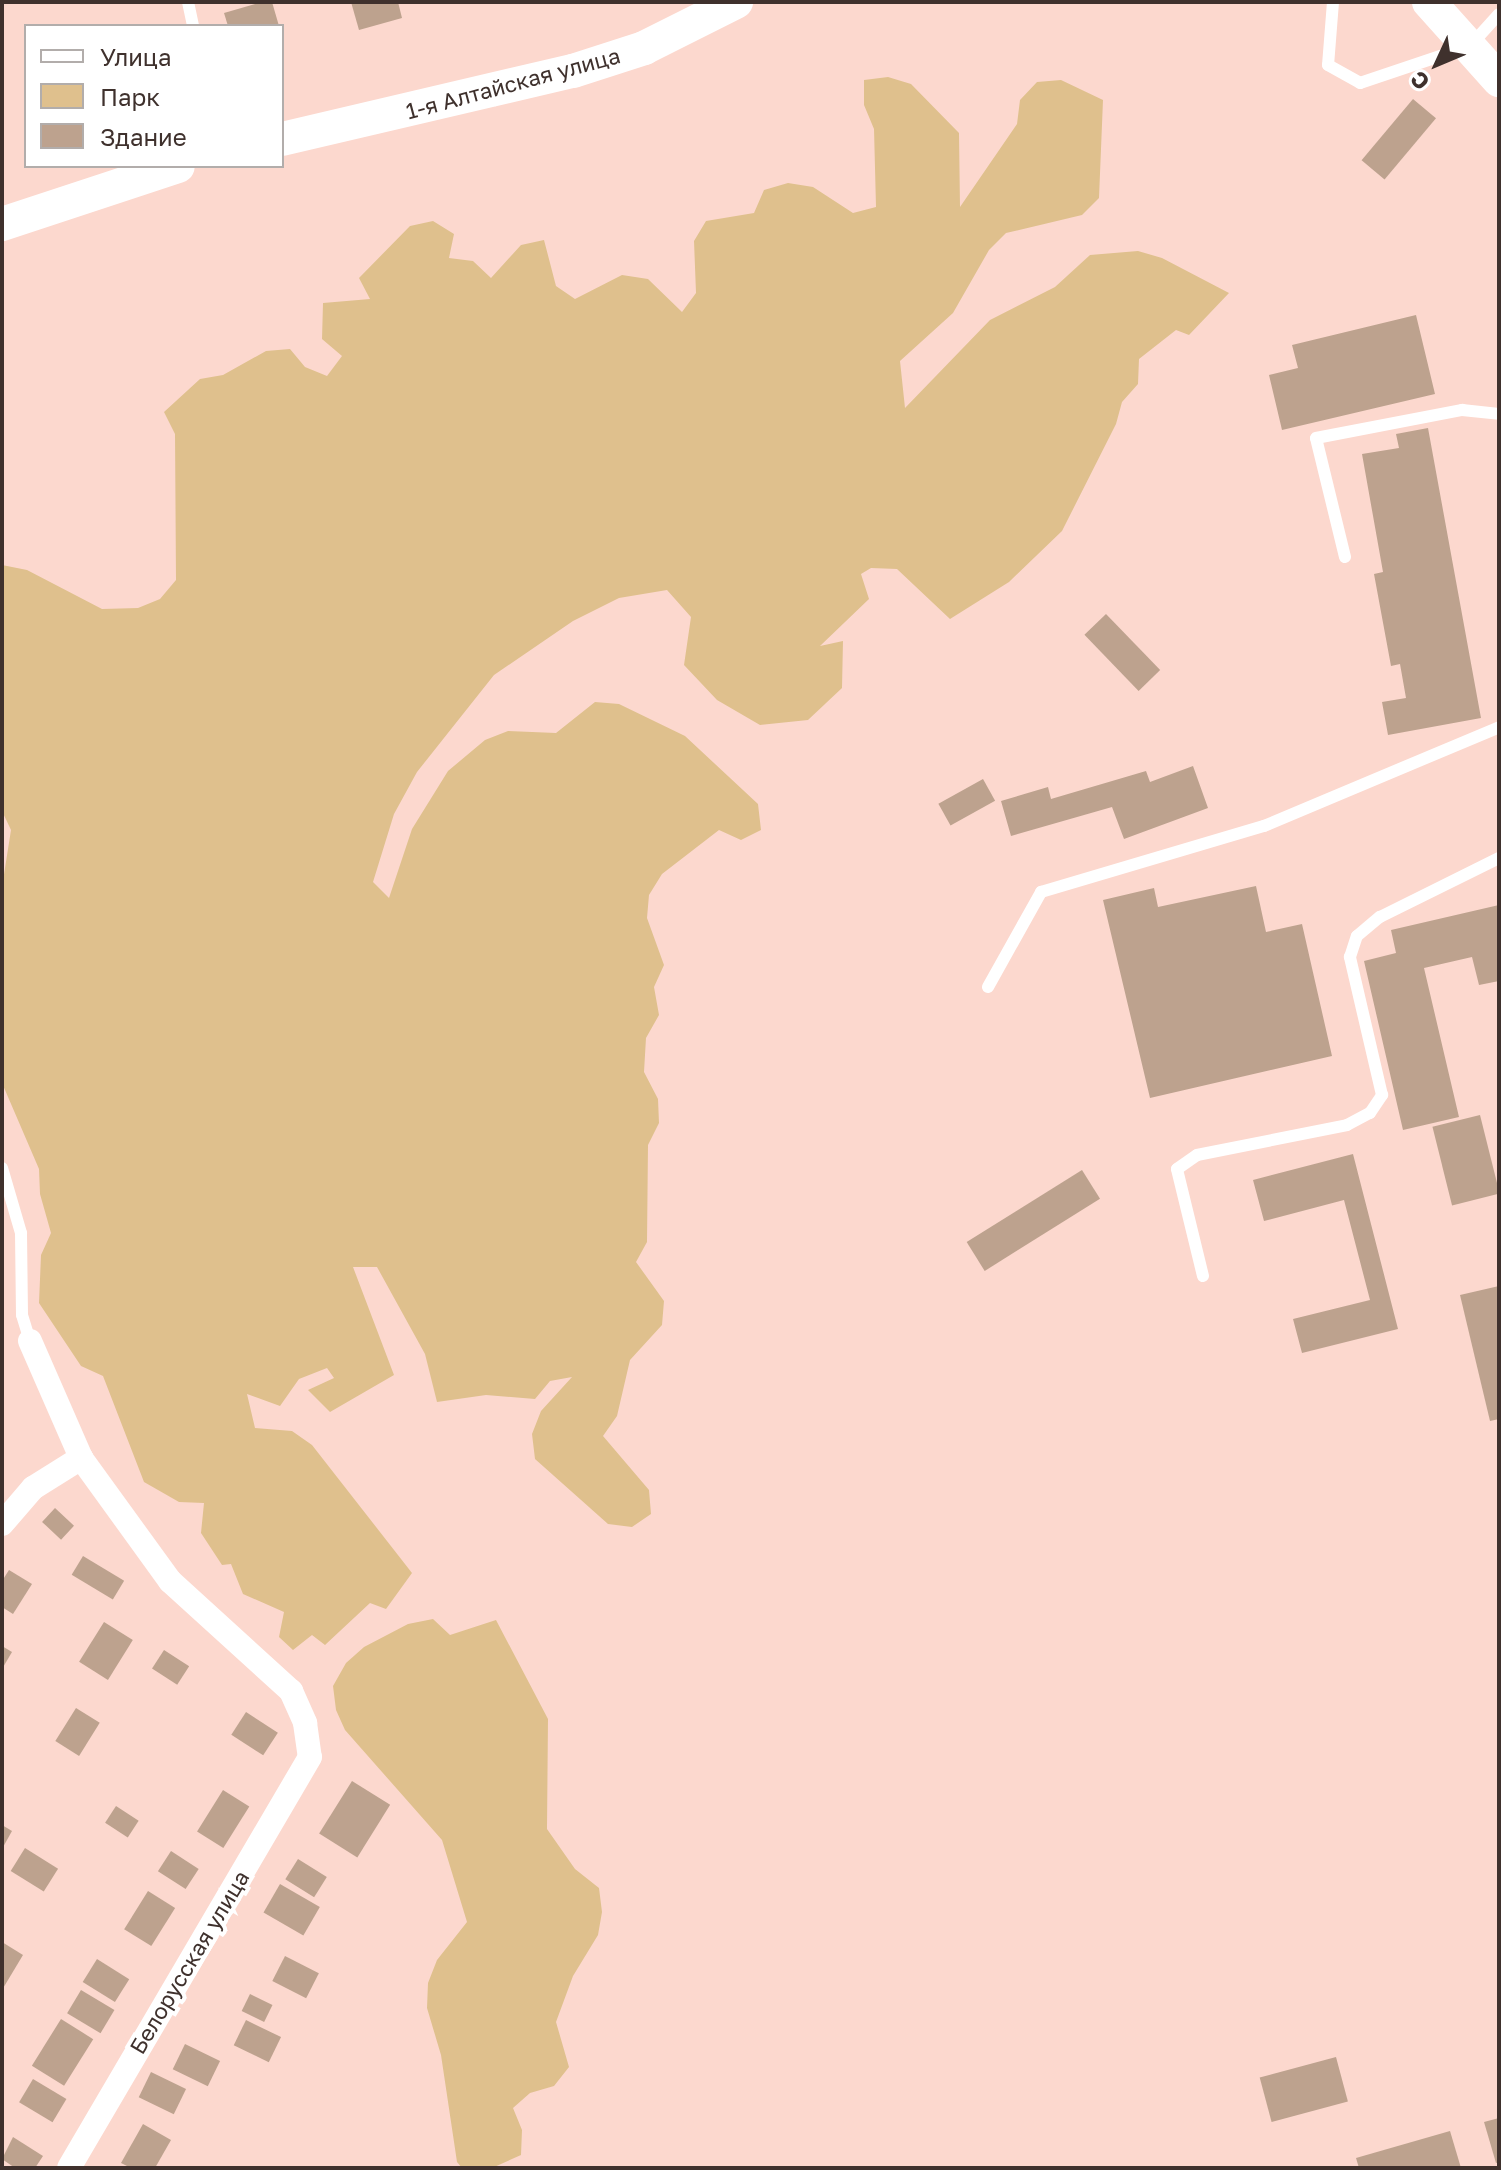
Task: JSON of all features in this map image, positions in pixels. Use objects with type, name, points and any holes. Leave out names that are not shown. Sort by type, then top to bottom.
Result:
[{"type":"street","name":"1-я Алтайская улица","points":[[284,139],[573,71],[644,48],[736,2]]},
{"type":"street","points":[[1429,2],[1499,80]]},
{"type":"street","points":[[2,224],[172,168]]},
{"type":"street","points":[[2,1524],[33,1488],[81,1458],[30,1341]]},
{"type":"street","name":"Белорусская улица","points":[[69,2168],[310,1757],[305,1723],[291,1691],[170,1581],[81,1458]]},
{"type":"lane","points":[[188,2],[193,24]]},
{"type":"lane","points":[[1333,2],[1328,65],[1360,83],[1470,46],[1499,14]]},
{"type":"lane","points":[[1345,557],[1316,438],[1462,410],[1499,414]]},
{"type":"lane","points":[[988,987],[1041,892],[1264,826],[1499,727]]},
{"type":"lane","points":[[1203,1276],[1177,1169],[1197,1155],[1347,1125],[1370,1113],[1382,1095],[1350,957],[1357,936],[1380,917],[1499,858]]},
{"type":"lane","points":[[2,1168],[21,1233],[22,1315],[30,1341]]},
{"type":"green space","points":[[888,77],[911,84],[959,133],[960,207],[1017,124],[1020,100],[1037,82],[1061,80],[1103,100],[1099,198],[1082,215],[1006,233],[989,250],[953,313],[900,361],[905,408],[990,320],[1055,287],[1090,255],[1138,251],[1162,258],[1229,293],[1189,335],[1176,330],[1139,359],[1138,384],[1122,402],[1116,424],[1062,531],[1009,582],[950,619],[897,569],[871,568],[861,574],[869,599],[820,646],[843,641],[842,688],[808,720],[760,725],[717,700],[684,665],[691,617],[667,590],[619,598],[573,621],[494,675],[417,772],[394,814],[373,882],[389,898],[412,829],[448,771],[485,740],[508,731],[556,733],[595,702],[619,704],[685,736],[758,804],[761,830],[741,840],[719,830],[662,874],[649,895],[647,918],[664,965],[654,987],[659,1015],[646,1038],[644,1072],[658,1099],[659,1123],[648,1145],[647,1242],[636,1262],[664,1301],[662,1325],[630,1360],[617,1416],[603,1436],[649,1490],[651,1514],[632,1527],[608,1524],[535,1459],[532,1434],[541,1411],[572,1377],[550,1381],[535,1399],[486,1395],[437,1402],[425,1354],[377,1267],[353,1267],[394,1375],[330,1412],[308,1390],[334,1378],[327,1368],[299,1379],[280,1406],[247,1394],[255,1428],[292,1431],[312,1445],[412,1573],[386,1609],[370,1603],[325,1645],[312,1635],[293,1650],[279,1637],[284,1612],[243,1594],[231,1564],[222,1565],[201,1533],[204,1503],[179,1502],[144,1482],[103,1376],[81,1366],[39,1303],[41,1255],[51,1233],[40,1194],[39,1169],[2,1083],[2,887],[11,830],[2,811],[2,565],[27,570],[102,609],[138,608],[160,599],[176,580],[175,434],[164,412],[200,379],[223,375],[266,351],[290,349],[305,367],[327,376],[342,356],[322,339],[323,303],[370,299],[359,278],[410,226],[433,221],[454,234],[449,258],[473,261],[491,278],[521,245],[544,240],[556,286],[575,299],[622,275],[648,279],[682,312],[696,293],[694,241],[706,221],[754,213],[764,190],[788,183],[813,187],[853,213],[876,207],[874,129],[864,105],[864,80]]},
{"type":"green space","points":[[433,1619],[450,1635],[496,1620],[548,1719],[547,1829],[575,1869],[599,1888],[602,1912],[598,1935],[573,1976],[556,2022],[569,2067],[554,2086],[530,2093],[513,2108],[522,2130],[521,2155],[492,2168],[462,2168],[457,2162],[441,2055],[427,2008],[428,1983],[437,1960],[467,1922],[442,1840],[345,1730],[336,1710],[333,1686],[346,1663],[364,1647],[408,1624]]},
{"type":"building","points":[[272,2],[278,24],[227,24],[224,13]]},
{"type":"building","points":[[351,2],[398,2],[402,18],[359,30]]},
{"type":"building","points":[[1413,99],[1436,118],[1385,180],[1362,160]]},
{"type":"building","points":[[1416,315],[1435,394],[1282,430],[1269,375],[1298,368],[1292,345]]},
{"type":"building","points":[[1428,428],[1481,718],[1388,735],[1382,702],[1406,698],[1400,664],[1391,666],[1374,574],[1383,572],[1362,454],[1399,448],[1396,434]]},
{"type":"building","points":[[1106,614],[1160,670],[1139,691],[1084,635]]},
{"type":"building","points":[[1193,766],[1208,808],[1124,839],[1112,807],[1011,836],[1001,801],[1048,787],[1051,799],[1146,771],[1150,782]]},
{"type":"building","points":[[983,779],[995,801],[951,826],[938,804]]},
{"type":"building","points":[[1256,886],[1266,932],[1302,924],[1332,1056],[1150,1098],[1103,900],[1154,888],[1158,907]]},
{"type":"building","points":[[1499,905],[1499,981],[1479,985],[1472,957],[1424,968],[1459,1117],[1403,1130],[1364,961],[1396,953],[1391,930]]},
{"type":"building","points":[[1480,1115],[1499,1194],[1452,1205],[1432,1127]]},
{"type":"building","points":[[1353,1154],[1398,1329],[1302,1353],[1293,1319],[1370,1300],[1344,1200],[1264,1221],[1253,1180]]},
{"type":"building","points":[[1082,1170],[1100,1199],[985,1271],[967,1242]]},
{"type":"building","points":[[1499,1286],[1499,1419],[1490,1421],[1460,1295]]},
{"type":"building","points":[[55,1508],[74,1526],[61,1540],[42,1522]]},
{"type":"building","points":[[83,1556],[124,1581],[113,1600],[72,1575]]},
{"type":"building","points":[[9,1570],[32,1584],[13,1614],[2,1607],[2,1581]]},
{"type":"building","points":[[104,1622],[133,1640],[108,1680],[79,1662]]},
{"type":"building","points":[[2,1646],[12,1652],[2,1669]]},
{"type":"building","points":[[164,1650],[189,1666],[177,1685],[152,1668]]},
{"type":"building","points":[[76,1708],[100,1723],[79,1756],[55,1741]]},
{"type":"building","points":[[246,1712],[278,1733],[263,1755],[231,1735]]},
{"type":"building","points":[[352,1781],[390,1805],[357,1857],[319,1834]]},
{"type":"building","points":[[223,1790],[249,1806],[223,1848],[197,1832]]},
{"type":"building","points":[[116,1806],[139,1821],[128,1837],[105,1823]]},
{"type":"building","points":[[2,1825],[12,1831],[2,1849]]},
{"type":"building","points":[[25,1848],[58,1869],[44,1892],[11,1871]]},
{"type":"building","points":[[171,1851],[199,1869],[186,1889],[158,1871]]},
{"type":"building","points":[[298,1859],[327,1877],[314,1897],[285,1879]]},
{"type":"building","points":[[280,1884],[320,1907],[303,1936],[264,1913]]},
{"type":"building","points":[[148,1891],[175,1908],[151,1946],[124,1929]]},
{"type":"building","points":[[2,1942],[23,1955],[2,1990]]},
{"type":"building","points":[[285,1956],[319,1973],[306,1998],[272,1981]]},
{"type":"building","points":[[97,1959],[129,1979],[115,2002],[83,1982]]},
{"type":"building","points":[[81,1990],[114,2010],[101,2033],[67,2013]]},
{"type":"building","points":[[250,1994],[272,2005],[264,2022],[242,2011]]},
{"type":"building","points":[[61,2019],[93,2039],[64,2086],[32,2066]]},
{"type":"building","points":[[246,2020],[281,2037],[269,2062],[234,2045]]},
{"type":"building","points":[[185,2044],[220,2061],[208,2086],[173,2069]]},
{"type":"building","points":[[1336,2057],[1348,2101],[1272,2122],[1260,2077]]},
{"type":"building","points":[[151,2072],[186,2089],[174,2114],[139,2097]]},
{"type":"building","points":[[33,2079],[66,2099],[53,2122],[19,2102]]},
{"type":"building","points":[[1499,2118],[1499,2162],[1496,2163],[1484,2122]]},
{"type":"building","points":[[143,2124],[171,2140],[155,2168],[131,2168],[121,2163]]},
{"type":"building","points":[[1450,2131],[1461,2168],[1359,2168],[1356,2158]]},
{"type":"building","points":[[13,2137],[43,2156],[35,2168],[15,2168],[2,2159]]}]
